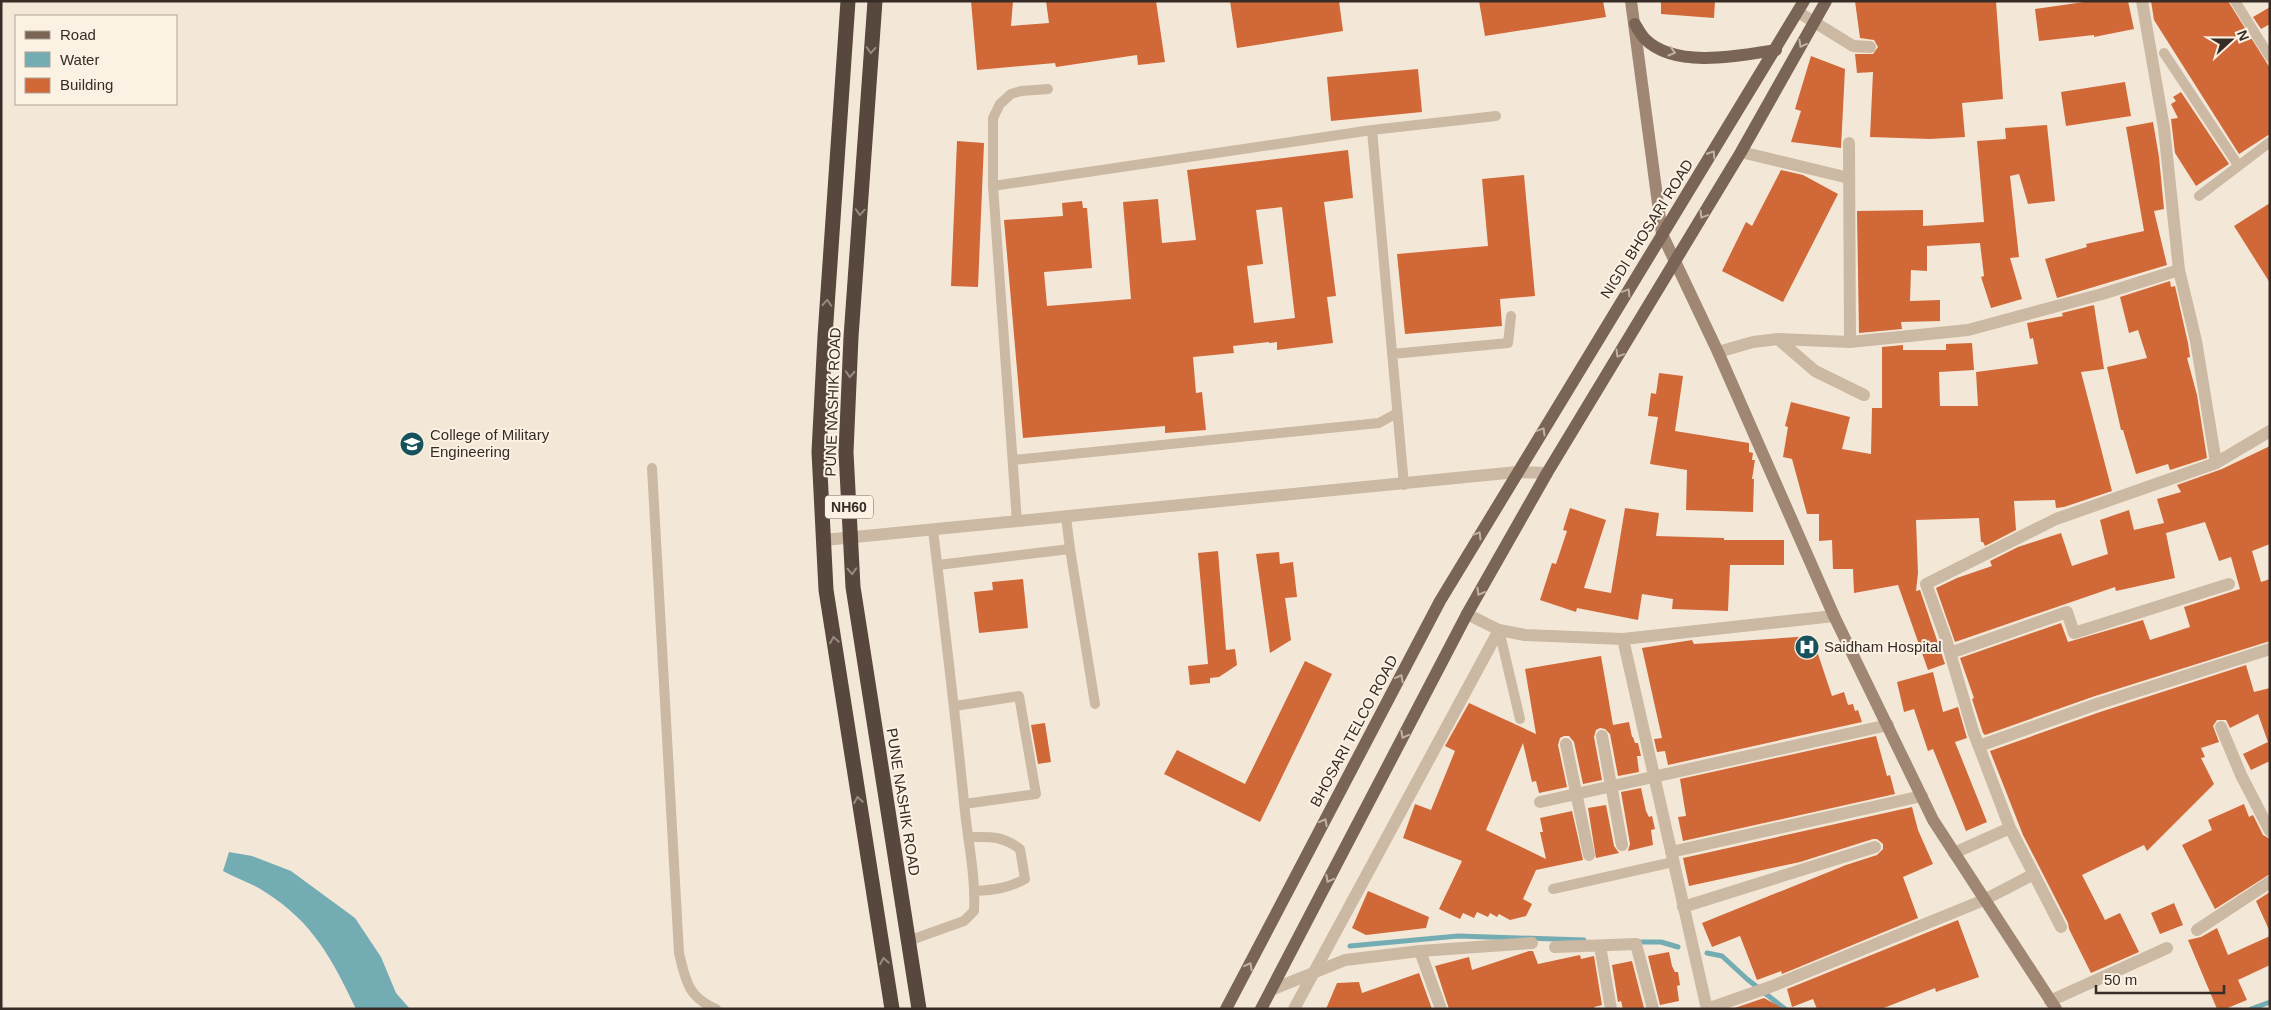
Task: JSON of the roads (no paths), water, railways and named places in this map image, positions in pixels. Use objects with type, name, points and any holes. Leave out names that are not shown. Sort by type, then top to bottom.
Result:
[{"type":"highway","name":"PUNE NASHIK ROAD","points":[[848,1],[819,452],[826,590],[892,1009]]},
{"type":"highway","name":"PUNE NASHIK ROAD","points":[[875,1],[851,347],[846,452],[853,587],[919,1009]]},
{"type":"main road","points":[[1261,1009],[1467,614],[1546,473],[1741,152],[1826,1]]},
{"type":"main road","name":"NIGDI BHOSARI ROAD","points":[[1517,472],[1801,7]]},
{"type":"main road","points":[[1635,24],[1644,38],[1653,45],[1691,57],[1728,58],[1776,50]]},
{"type":"main road","name":"BHOSARI TELCO ROAD","points":[[1226,1009],[1440,600],[1517,472]]},
{"type":"street","points":[[1631,1],[1662,234],[1718,352],[1834,616],[1933,820],[2053,1005],[2167,948]]},
{"type":"street","points":[[2142,1],[2164,128],[2179,270],[2196,341],[2216,463]]},
{"type":"street","points":[[1801,7],[1814,22],[1853,46],[1870,47]]},
{"type":"street","points":[[1849,142],[1850,342]]},
{"type":"street","points":[[1741,152],[1849,178]]},
{"type":"street","points":[[1718,352],[1753,342],[1778,339],[1850,342],[1968,330],[2102,294],[2179,270]]},
{"type":"street","points":[[1778,339],[1815,371],[1864,395]]},
{"type":"street","points":[[2061,927],[2010,828],[1979,746],[1926,584],[2056,519],[2216,463],[2270,431]]},
{"type":"street","points":[[824,540],[1404,485],[1517,472],[1546,473]]},
{"type":"street","points":[[1950,653],[2067,612],[2074,633],[2229,584]]},
{"type":"street","points":[[1467,614],[1499,630],[1525,634],[1623,639],[1834,616]]},
{"type":"street","points":[[1294,1009],[1499,630]]},
{"type":"street","points":[[1623,639],[1707,1009],[1770,987],[1984,900],[2034,874]]},
{"type":"street","points":[[1979,746],[2096,704],[2270,649]]},
{"type":"street","points":[[1540,802],[1888,726]]},
{"type":"street","points":[[2221,727],[2241,774],[2270,831]]},
{"type":"street","points":[[1602,736],[1622,845]]},
{"type":"street","points":[[1566,744],[1589,855]]},
{"type":"street","points":[[1672,857],[1922,796]]},
{"type":"street","points":[[1954,853],[2010,828]]},
{"type":"street","points":[[1683,907],[1875,847]]},
{"type":"street","points":[[2197,930],[2270,882]]},
{"type":"street","points":[[1271,990],[1345,960],[1420,951],[1532,943]]},
{"type":"street","points":[[1555,947],[1636,944],[1653,1009]]},
{"type":"street","points":[[1600,946],[1611,1009]]},
{"type":"street","points":[[1420,951],[1441,1009]]},
{"type":"lane","points":[[2235,1],[2270,56]]},
{"type":"lane","points":[[2164,53],[2238,165]]},
{"type":"lane","points":[[1016,522],[993,186],[993,118],[1000,104],[1011,94],[1021,90],[1048,89]]},
{"type":"lane","points":[[993,186],[1372,130],[1496,116]]},
{"type":"lane","points":[[1372,130],[1404,485]]},
{"type":"lane","points":[[2199,196],[2270,142]]},
{"type":"lane","points":[[1392,354],[1508,343],[1511,316]]},
{"type":"lane","points":[[1012,460],[1379,423],[1397,413]]},
{"type":"lane","points":[[652,468],[679,953],[686,982],[700,1002],[716,1009]]},
{"type":"lane","points":[[1066,517],[1095,704]]},
{"type":"lane","points":[[908,941],[964,921],[974,911],[975,891],[964,804],[956,706],[934,530]]},
{"type":"lane","points":[[938,565],[1070,549]]},
{"type":"lane","points":[[1499,630],[1520,719]]},
{"type":"lane","points":[[956,706],[1019,696],[1036,794],[964,804]]},
{"type":"lane","points":[[968,837],[996,837],[1008,840],[1020,849],[1026,879],[1014,886],[999,890],[975,891]]},
{"type":"lane","points":[[1553,889],[1672,857]]},
{"type":"water","points":[[229,852],[252,856],[291,871],[355,918],[381,957],[396,993],[410,1009],[356,1009],[329,958],[309,929],[282,904],[260,889],[223,871]]},
{"type":"waterway","points":[[1350,946],[1458,936],[1584,940]]},
{"type":"waterway","points":[[1635,942],[1661,942],[1678,947]]},
{"type":"waterway","points":[[1707,953],[1722,956],[1747,979],[1785,1009]]},
{"type":"waterway","points":[[2251,1009],[2270,1002]]},
{"type":"place","name":"College of Military Engineering","points":[[412,444]]},
{"type":"place","name":"Saidham Hospital","points":[[1807,647]]}]
